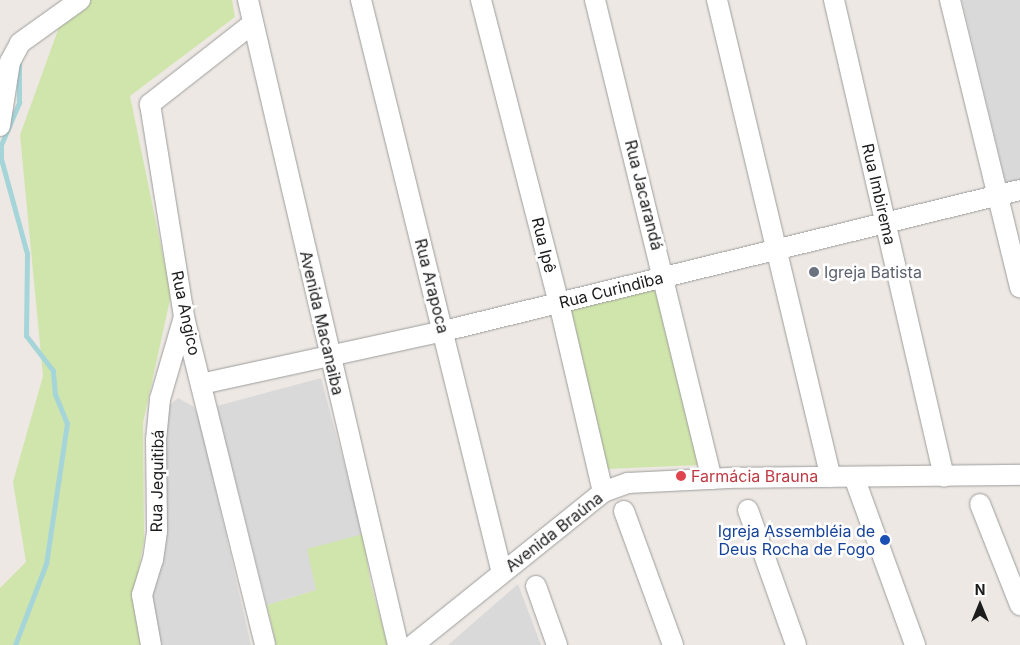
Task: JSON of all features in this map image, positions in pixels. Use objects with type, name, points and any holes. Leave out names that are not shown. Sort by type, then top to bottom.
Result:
[{"type":"street","points":[[0,126],[10,62],[20,43],[80,0]]},
{"type":"street","name":"Avenida Macanaiba","points":[[248,0],[252,24],[398,645]]},
{"type":"street","name":"Rua Arapoca","points":[[361,0],[444,331],[502,573]]},
{"type":"street","name":"Rua Ipê","points":[[481,0],[559,303],[602,492]]},
{"type":"street","name":"Rua Jacarandá","points":[[596,0],[665,277],[712,479]]},
{"type":"street","points":[[717,0],[831,477]]},
{"type":"street","name":"Rua Imbirema","points":[[834,0],[944,476]]},
{"type":"street","points":[[950,0],[1020,288]]},
{"type":"street","name":"Rua Angico","points":[[252,24],[150,104],[184,317],[265,645]]},
{"type":"street","name":"Rua Curindiba","points":[[201,384],[444,331],[1020,190]]},
{"type":"street","name":"Rua Jequitibá","points":[[151,645],[142,595],[153,560],[157,530],[156,440],[160,399],[184,317]]},
{"type":"street","name":"Avenida Braúna","points":[[413,645],[433,638],[502,573],[602,492],[628,483],[712,479],[1020,475]]},
{"type":"street","points":[[854,477],[915,645]]},
{"type":"street","points":[[980,504],[1020,605]]},
{"type":"street","points":[[624,510],[673,645]]},
{"type":"street","points":[[748,510],[796,645]]},
{"type":"street","points":[[536,586],[557,645]]},
{"type":"shaded area","points":[[962,0],[1020,0],[1020,184],[1007,187]]},
{"type":"shaded area","points":[[321,378],[363,534],[316,590],[267,605],[217,406]]},
{"type":"shaded area","points":[[178,398],[194,407],[200,421],[251,645],[157,645],[146,600],[165,409]]},
{"type":"shaded area","points":[[518,584],[541,645],[448,645]]},
{"type":"green space","points":[[72,0],[232,0],[235,17],[130,96],[171,295],[143,423],[144,540],[134,596],[144,645],[0,645],[0,588],[26,562],[13,482],[43,376],[20,135],[67,5]]},
{"type":"green space","points":[[658,288],[699,465],[606,469],[567,309]]},
{"type":"green space","points":[[363,534],[371,585],[388,645],[276,645],[267,605],[316,590],[307,549]]},
{"type":"waterway","points":[[15,645],[46,564],[67,424],[55,395],[53,371],[26,336],[27,254],[1,159],[1,145],[19,103],[19,64]]},
{"type":"place","name":"Igreja Batista","points":[[814,272]]},
{"type":"place","name":"Farmácia Brauna","points":[[681,476]]},
{"type":"place","name":"Igreja Assembléia de Deus Rocha de Fogo","points":[[885,540]]}]
